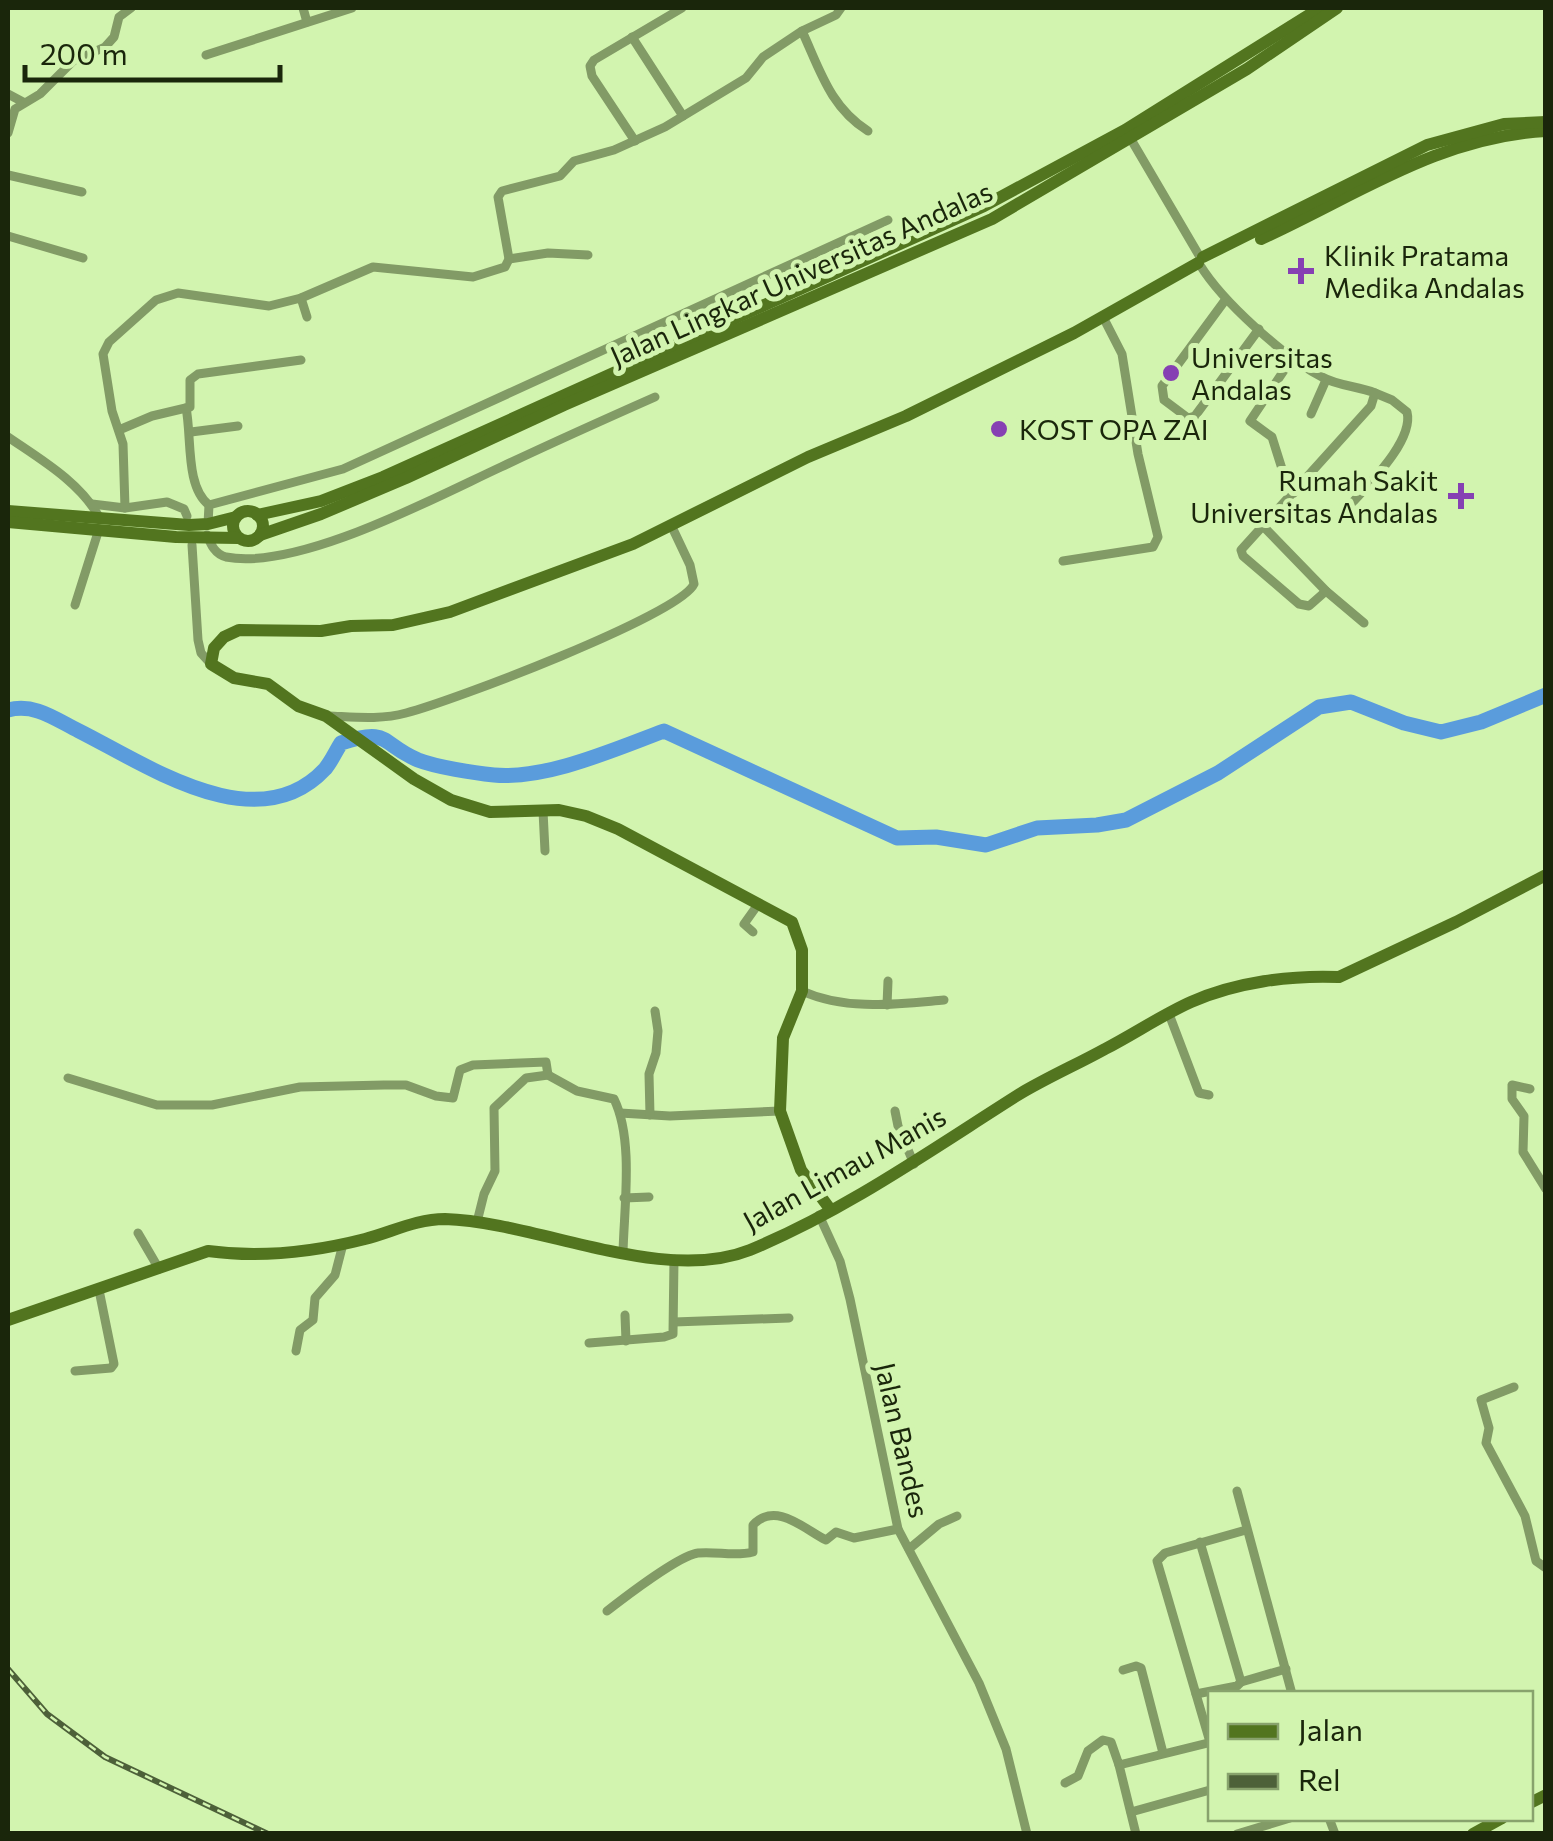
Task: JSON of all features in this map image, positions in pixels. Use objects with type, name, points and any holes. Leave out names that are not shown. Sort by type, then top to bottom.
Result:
[{"type":"street","points":[[8,133],[11,115],[23,102],[40,94],[73,61],[105,47],[114,37],[119,17],[131,8]]},
{"type":"street","points":[[303,8],[307,22]]},
{"type":"street","points":[[206,55],[352,8]]},
{"type":"street","points":[[635,140],[590,70],[594,60],[682,8]]},
{"type":"street","points":[[125,508],[125,458],[103,354],[109,342],[156,300],[178,293],[269,306],[301,298],[374,267],[472,277],[506,267],[498,197],[502,191],[560,176],[574,161],[635,140],[683,116],[746,78],[763,57],[802,31],[836,16],[842,8]]},
{"type":"street","name":"Jalan Lingkar Universitas Andalas","points":[[1244,64],[1320,8]]},
{"type":"street","name":"Jalan Lingkar Universitas Andalas","points":[[260,535],[406,478],[992,219],[1338,8]]},
{"type":"street","points":[[802,31],[842,112],[868,131]]},
{"type":"street","points":[[632,37],[683,116]]},
{"type":"street","points":[[8,94],[23,102]]},
{"type":"street","points":[[210,664],[214,648],[224,637],[239,630],[321,631],[393,625],[450,612],[672,527],[808,458],[906,416],[1103,317],[1202,261],[1360,184],[1504,124],[1546,122]]},
{"type":"street","points":[[1459,140],[1546,131]]},
{"type":"street","points":[[1128,134],[1226,299],[1326,380],[1392,400],[1410,418],[1389,459],[1352,503]]},
{"type":"street","name":"Jalan Lingkar Universitas Andalas","points":[[257,515],[321,501],[383,477],[984,206],[1128,134]]},
{"type":"street","points":[[8,175],[82,192]]},
{"type":"street","points":[[209,505],[343,469],[888,220]]},
{"type":"street","points":[[8,236],[83,258]]},
{"type":"street","points":[[508,259],[548,253],[588,255]]},
{"type":"street","points":[[301,298],[307,317]]},
{"type":"street","points":[[1226,299],[1162,386],[1164,400],[1188,418],[1195,416],[1259,329]]},
{"type":"street","points":[[1063,561],[1153,547],[1158,537],[1138,454],[1122,354],[1103,317]]},
{"type":"street","points":[[1293,357],[1250,421],[1272,437],[1294,492]]},
{"type":"street","points":[[120,430],[152,416],[186,408],[191,402],[190,380],[198,374],[301,360]]},
{"type":"street","points":[[1311,414],[1326,380]]},
{"type":"street","points":[[1326,591],[1306,606],[1243,556],[1242,546],[1371,406],[1375,394]]},
{"type":"street","points":[[209,505],[212,546],[224,557],[262,558],[314,548],[441,496],[654,396]]},
{"type":"street","points":[[186,408],[199,496],[209,505]]},
{"type":"street","points":[[191,432],[238,426]]},
{"type":"street","points":[[8,437],[48,464],[92,504],[99,523],[76,605]]},
{"type":"street","points":[[92,504],[125,508],[167,502],[184,509],[186,516]]},
{"type":"street","points":[[8,511],[99,523]]},
{"type":"street","points":[[8,522],[208,530],[248,541],[260,535],[262,527],[257,515],[246,512],[208,530]]},
{"type":"street","points":[[236,517],[233,528],[238,538]]},
{"type":"street","points":[[1263,526],[1326,591],[1364,622]]},
{"type":"street","points":[[331,720],[405,714],[558,659],[661,610],[687,595],[694,584],[672,527]]},
{"type":"street","points":[[192,545],[198,640],[201,653],[210,664],[234,678],[268,684],[298,706],[331,720],[414,779],[466,806],[490,812],[568,811],[618,829],[759,903],[797,928],[802,950],[799,996],[783,1038],[780,1110],[802,1170],[825,1212]]},
{"type":"street","points":[[543,811],[545,851]]},
{"type":"street","name":"Jalan Limau Manis","points":[[8,1320],[208,1251],[238,1255],[342,1244],[427,1220],[477,1222],[674,1259],[730,1256],[788,1232],[914,1164],[1020,1094],[1210,994],[1248,984],[1339,977],[1546,875]]},
{"type":"street","points":[[752,932],[744,924],[759,903]]},
{"type":"street","points":[[887,1005],[888,982]]},
{"type":"street","points":[[799,996],[887,1005],[944,1000]]},
{"type":"street","points":[[650,1115],[649,1074],[658,1030],[655,1011]]},
{"type":"street","points":[[1169,1014],[1199,1093],[1210,1095]]},
{"type":"street","points":[[68,1078],[157,1105],[212,1105],[300,1087],[406,1085],[454,1098],[460,1070],[473,1066],[546,1062],[548,1074]]},
{"type":"street","points":[[477,1222],[484,1194],[496,1171],[494,1108],[526,1078],[548,1074],[577,1091],[614,1099],[620,1112],[625,1136],[623,1252]]},
{"type":"street","points":[[1530,1090],[1512,1085],[1512,1100],[1524,1116],[1523,1152],[1546,1189]]},
{"type":"street","points":[[620,1112],[650,1115],[780,1110]]},
{"type":"street","points":[[895,1111],[914,1164]]},
{"type":"street","points":[[624,1198],[649,1197]]},
{"type":"street","name":"Jalan Bandes","points":[[825,1212],[850,1299],[898,1529],[978,1683],[1006,1749],[1027,1834]]},
{"type":"street","points":[[138,1233],[159,1270]]},
{"type":"street","points":[[296,1351],[300,1330],[313,1320],[316,1298],[334,1275],[342,1244]]},
{"type":"street","points":[[589,1343],[669,1336],[674,1330],[674,1259]]},
{"type":"street","points":[[74,1371],[112,1368],[114,1364],[99,1290]]},
{"type":"street","points":[[625,1314],[626,1342]]},
{"type":"street","points":[[674,1322],[789,1318]]},
{"type":"street","points":[[1514,1387],[1481,1400],[1489,1428],[1486,1443],[1525,1516],[1536,1561],[1546,1568]]},
{"type":"street","points":[[1237,1492],[1291,1691]]},
{"type":"street","points":[[607,1611],[669,1569],[678,1558],[704,1552],[753,1552],[753,1524],[764,1516],[788,1519],[826,1540],[836,1532],[854,1538],[898,1529]]},
{"type":"street","points":[[909,1548],[957,1516]]},
{"type":"street","points":[[1208,1738],[1157,1561],[1165,1553],[1246,1530]]},
{"type":"street","points":[[1200,1542],[1241,1682]]},
{"type":"street","points":[[1123,1670],[1141,1668],[1164,1753]]},
{"type":"street","points":[[1211,1691],[1286,1669]]},
{"type":"street","points":[[1196,1694],[1208,1692]]},
{"type":"street","points":[[1065,1782],[1080,1774],[1088,1751],[1103,1740],[1111,1742],[1136,1834]]},
{"type":"street","points":[[1119,1764],[1208,1742]]},
{"type":"street","points":[[1131,1812],[1208,1791]]},
{"type":"street","points":[[1237,1834],[1280,1821]]},
{"type":"street","points":[[1473,1834],[1497,1821]]},
{"type":"waterway","points":[[8,710],[45,713],[169,777],[235,798],[267,799],[298,790],[325,769],[341,743],[357,738],[377,737],[435,765],[514,775],[580,762],[664,731],[897,838],[936,837],[986,845],[1037,828],[1126,820],[1218,773],[1319,707],[1351,702],[1404,723],[1441,732],[1481,722],[1546,695]]},
{"type":"railway","points":[[8,1669],[47,1714],[105,1757],[268,1834]]},
{"type":"place","name":"Klinik Pratama Medika Andalas","points":[[1301,271]]},
{"type":"place","name":"Universitas Andalas","points":[[1171,373]]},
{"type":"place","name":"KOST OPA ZAI","points":[[999,429]]},
{"type":"place","name":"Rumah Sakit Universitas Andalas","points":[[1461,496]]}]
